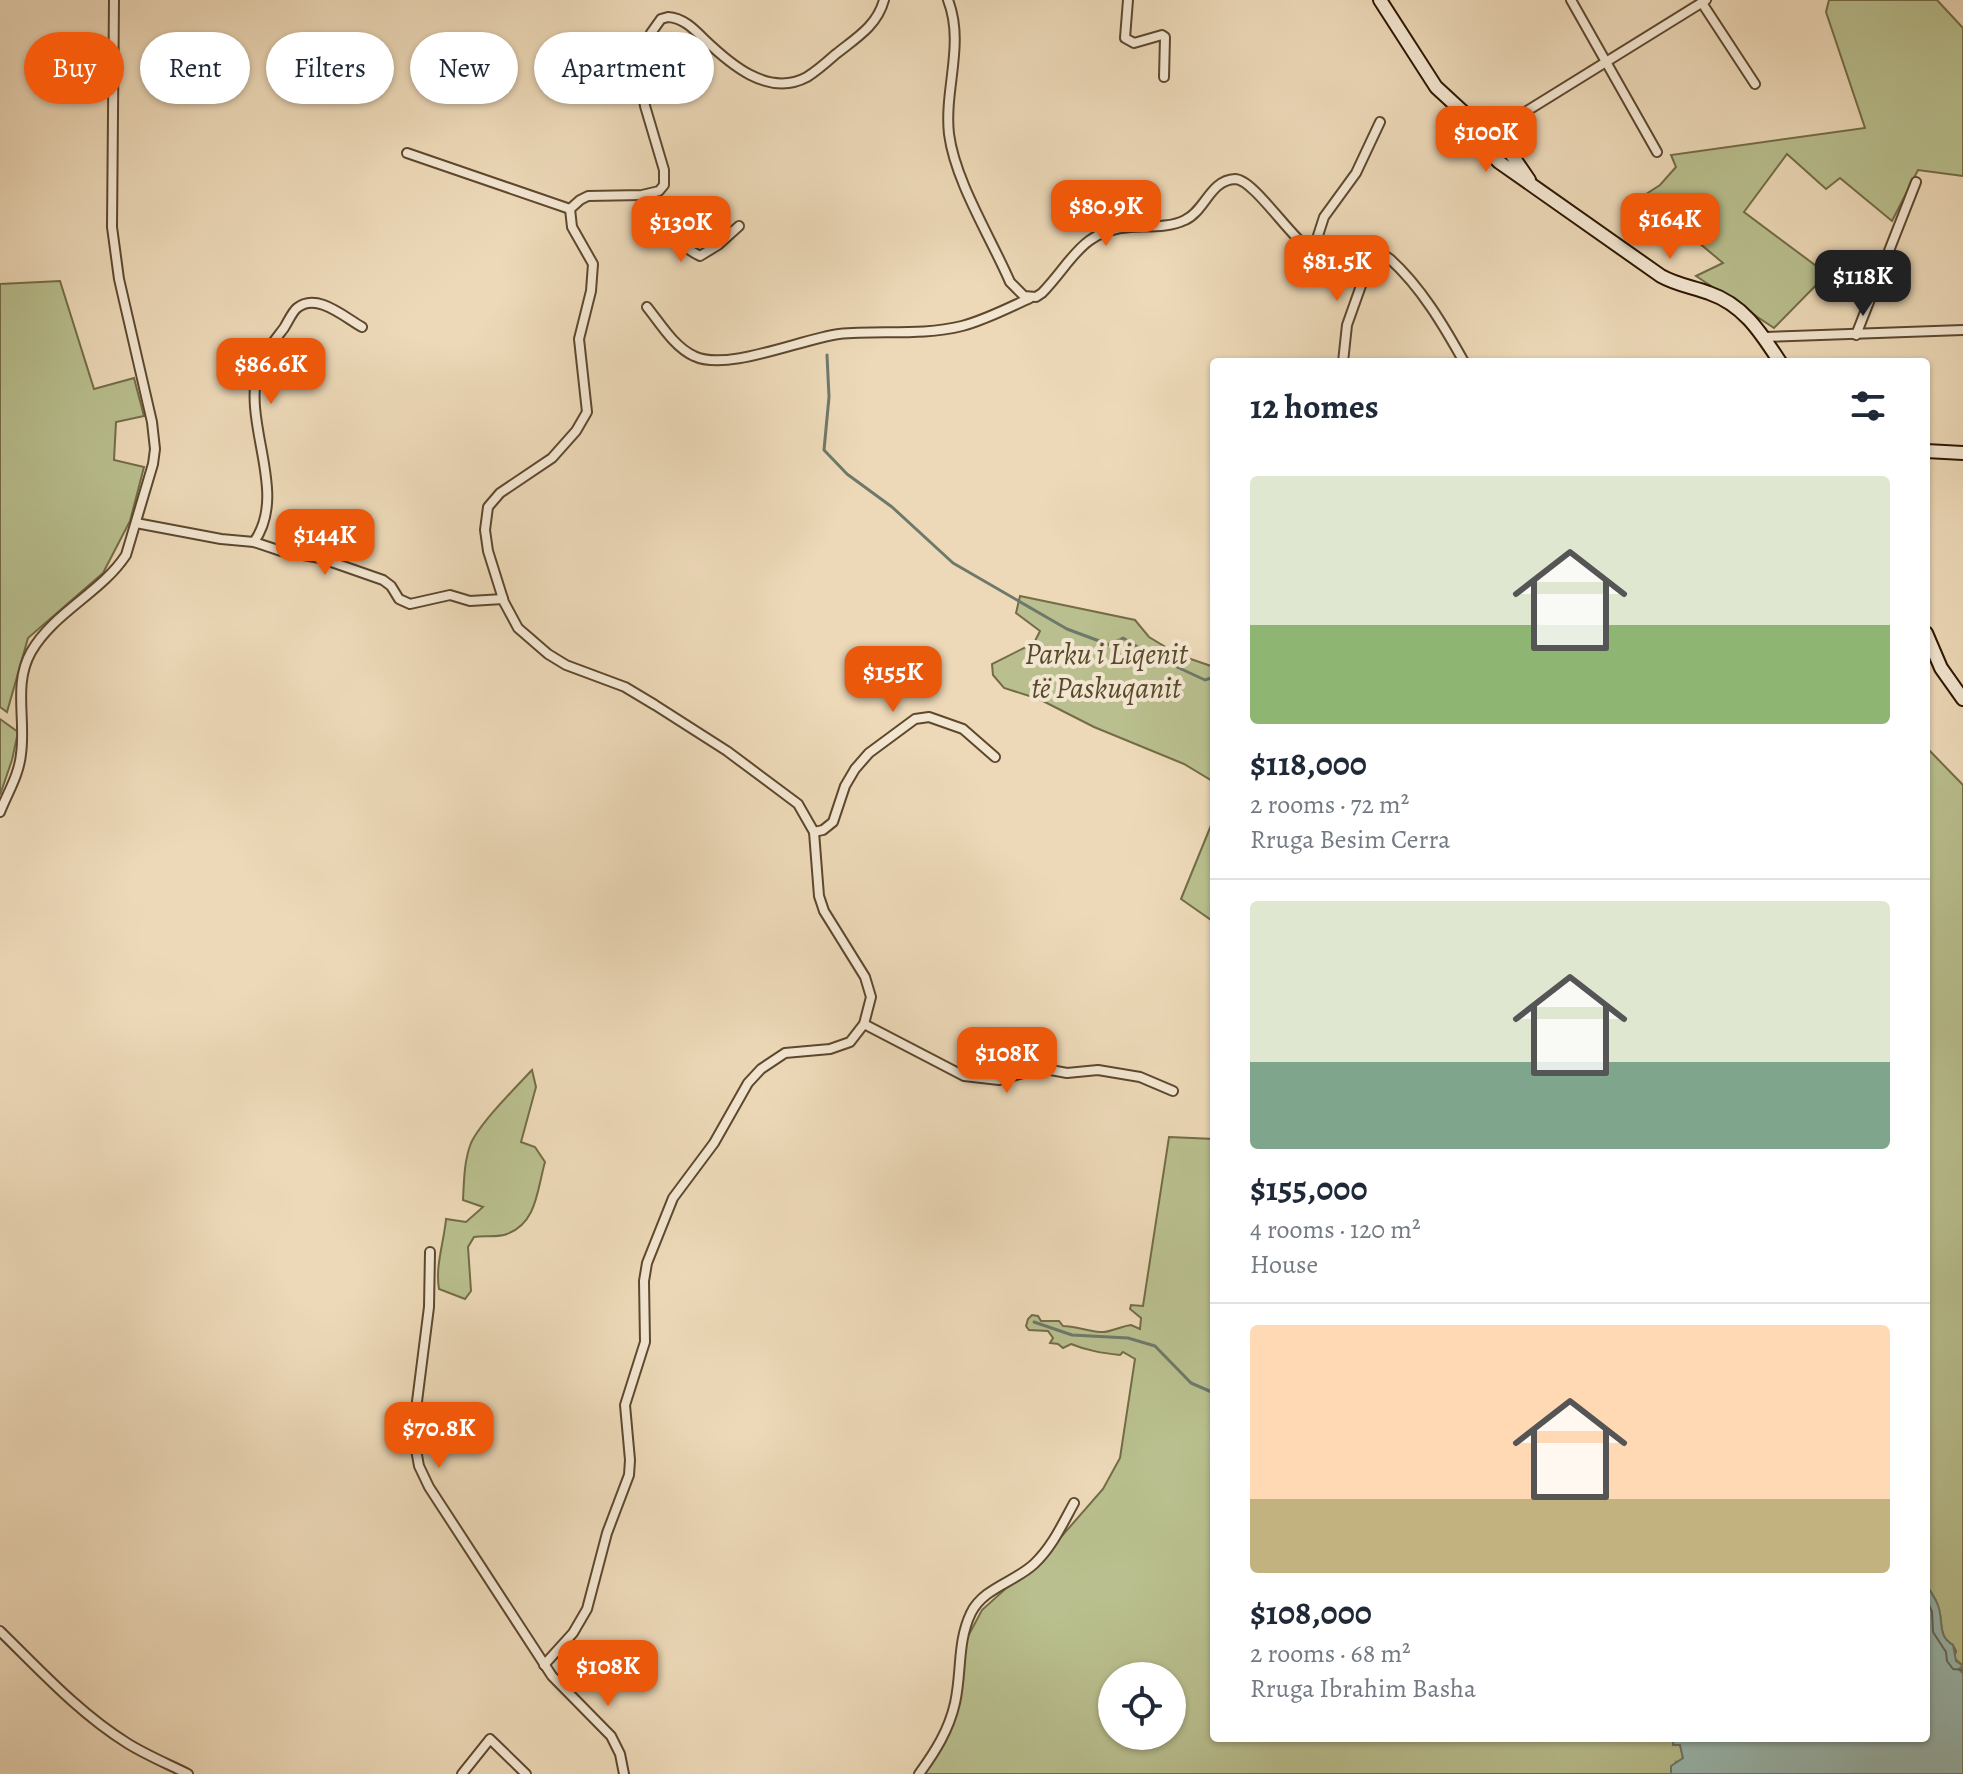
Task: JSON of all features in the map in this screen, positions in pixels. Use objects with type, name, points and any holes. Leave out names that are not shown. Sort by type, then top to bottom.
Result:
[{"type":"street","points":[[0,812],[21,756],[20,697],[23,670],[31,651],[73,605],[119,566],[126,555],[153,464],[154,436],[114,255],[114,0]]},
{"type":"street","points":[[544,1665],[573,1633],[587,1609],[607,1533],[629,1475],[625,1405],[645,1342],[644,1281],[647,1263],[673,1198],[714,1143],[748,1083],[761,1069],[785,1053],[840,1046],[859,1034],[869,1010],[870,988],[831,924],[819,896],[814,832],[798,804],[727,751],[625,687],[566,665],[518,628],[503,599],[486,541],[485,518],[488,507],[500,493],[552,458],[576,431],[587,412],[579,339],[591,291],[593,264],[572,227],[570,209],[588,196],[659,191],[666,178],[645,106],[639,73],[651,33],[661,19],[674,17],[682,20],[745,74],[790,82],[809,76],[865,31],[880,14],[884,0]]},
{"type":"street","points":[[948,0],[955,24],[947,117],[953,156],[1010,282],[1024,296],[1031,298]]},
{"type":"street","points":[[1128,0],[1125,38],[1134,43],[1162,35],[1165,37],[1164,77]]},
{"type":"street","points":[[1380,0],[1436,87],[1488,135],[1503,142],[1529,181],[1661,276],[1686,288],[1725,299],[1753,322],[1777,358]]},
{"type":"street","points":[[1571,0],[1657,152]]},
{"type":"street","points":[[1488,135],[1704,1],[1755,84]]},
{"type":"street","points":[[1313,251],[1324,217],[1356,173],[1380,122]]},
{"type":"street","points":[[407,153],[570,209]]},
{"type":"street","points":[[647,307],[676,342],[693,356],[711,360],[750,355],[837,335],[965,326],[1042,293],[1079,248],[1098,234],[1119,228],[1164,226],[1185,220],[1220,184],[1236,179],[1250,185],[1295,238],[1313,251],[1330,255],[1373,252],[1389,259],[1435,313],[1462,358]]},
{"type":"street","points":[[1856,335],[1916,182]]},
{"type":"street","points":[[652,193],[664,224],[700,256],[739,226]]},
{"type":"street","points":[[1343,358],[1347,325],[1373,252]]},
{"type":"street","points":[[254,542],[267,516],[268,496],[257,432],[255,388],[259,366],[296,308],[308,302],[317,301],[362,327]]},
{"type":"street","points":[[1764,337],[1963,330]]},
{"type":"street","points":[[1930,451],[1963,453]]},
{"type":"street","points":[[136,523],[254,542],[320,558],[383,580],[404,603],[419,603],[450,595],[470,601],[503,599]]},
{"type":"street","points":[[1930,642],[1941,668],[1963,699]]},
{"type":"street","points":[[814,832],[829,828],[845,786],[869,753],[915,719],[929,717],[963,729],[995,757]]},
{"type":"street","points":[[864,1024],[964,1076],[999,1080],[1040,1068],[1067,1073],[1098,1070],[1140,1077],[1173,1091]]},
{"type":"street","points":[[430,1252],[429,1307],[414,1414],[414,1450],[429,1487],[544,1665],[617,1745],[624,1774]]},
{"type":"street","points":[[919,1774],[939,1745],[949,1723],[955,1702],[959,1653],[972,1611],[981,1599],[1033,1565],[1052,1544],[1074,1503]]},
{"type":"street","points":[[0,1631],[68,1698],[104,1727],[127,1743],[188,1774]]},
{"type":"street","points":[[462,1774],[490,1739],[526,1774]]},
{"type":"green space","points":[[1829,0],[1937,0],[1963,28],[1963,176],[1918,170],[1892,221],[1840,178],[1826,189],[1787,154],[1744,212],[1827,274],[1774,328],[1696,276],[1723,263],[1643,196],[1660,185],[1676,167],[1671,155],[1865,128],[1826,12]]},
{"type":"green space","points":[[60,281],[94,389],[134,378],[144,416],[116,422],[114,460],[144,467],[130,521],[103,573],[28,638],[7,712],[0,707],[0,284]]},
{"type":"green space","name":"Parku i Liqenit të Paskuqanit","points":[[1020,596],[1135,620],[1149,637],[1179,655],[1210,666],[1210,780],[1184,764],[1094,727],[1039,699],[1004,688],[993,675],[992,664],[1034,643],[1040,631],[1016,613]]},
{"type":"green space","points":[[0,719],[18,732],[0,795]]},
{"type":"green space","points":[[1930,751],[1963,785],[1963,1679],[1959,1669],[1961,1664],[1954,1658],[1956,1651],[1943,1634],[1930,1590]]},
{"type":"green space","points":[[1210,828],[1210,919],[1181,899]]},
{"type":"green space","points":[[532,1070],[536,1087],[521,1142],[535,1147],[545,1162],[537,1194],[530,1214],[517,1229],[503,1235],[474,1237],[468,1247],[471,1291],[465,1299],[439,1289],[439,1263],[446,1219],[466,1222],[483,1207],[463,1200],[471,1143],[490,1115]]},
{"type":"green space","points":[[1169,1137],[1210,1139],[1210,1742],[1673,1742],[1673,1745],[1680,1744],[1683,1758],[1678,1764],[1676,1762],[1671,1774],[923,1774],[942,1747],[955,1719],[966,1640],[982,1610],[1054,1545],[1103,1489],[1120,1458],[1135,1359],[1123,1352],[1120,1355],[1071,1344],[1063,1348],[1050,1343],[1053,1338],[1048,1331],[1029,1330],[1026,1326],[1028,1319],[1032,1315],[1038,1316],[1041,1321],[1059,1321],[1063,1326],[1100,1332],[1131,1325],[1140,1329],[1141,1318],[1130,1309],[1131,1305],[1143,1306]]},
{"type":"water","points":[[1930,1590],[1938,1606],[1943,1634],[1953,1645],[1956,1661],[1963,1666],[1959,1669],[1963,1674],[1963,1774],[1671,1774],[1671,1766],[1683,1758],[1680,1745],[1673,1745],[1673,1742],[1930,1742]]},
{"type":"waterway","points":[[827,355],[829,397],[824,450],[847,474],[892,507],[953,563],[1067,629],[1110,645],[1123,638],[1205,680],[1210,678]]},
{"type":"waterway","points":[[1034,1322],[1072,1335],[1128,1338],[1155,1346],[1191,1383],[1210,1391]]}]
